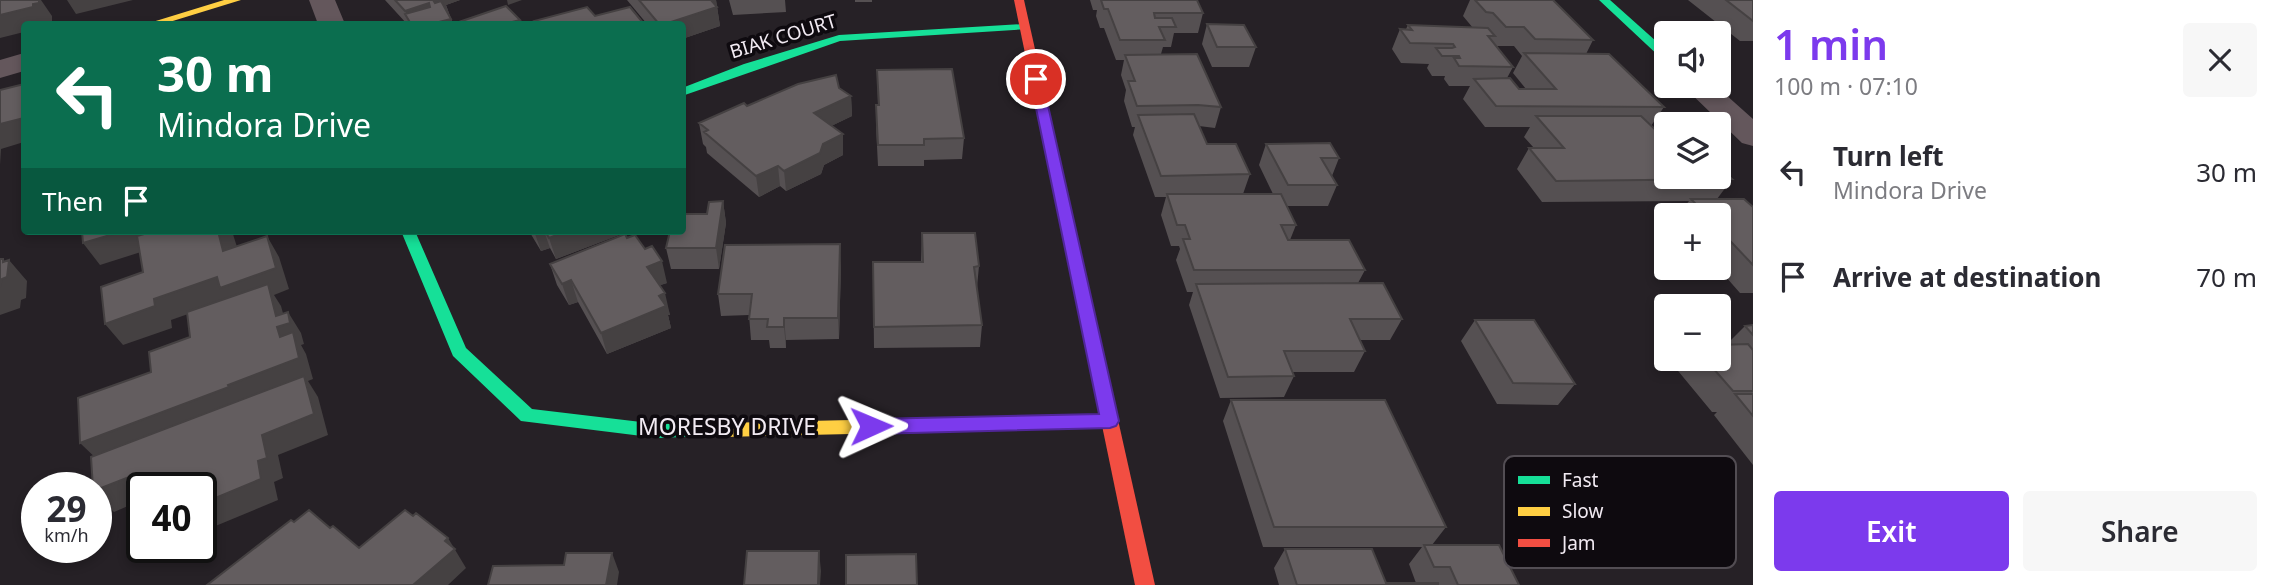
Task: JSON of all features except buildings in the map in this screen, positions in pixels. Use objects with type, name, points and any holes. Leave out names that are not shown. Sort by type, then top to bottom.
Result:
[{"type":"street","points":[[162,21],[236,0]]},
{"type":"street","points":[[322,0],[330,21]]},
{"type":"street","points":[[1018,0],[1145,585]]},
{"type":"street","points":[[1604,0],[1654,46]]},
{"type":"street","name":"BIAK COURT","points":[[686,90],[839,38],[1024,27]]},
{"type":"street","points":[[0,69],[21,63]]},
{"type":"street","points":[[1711,98],[1753,136]]},
{"type":"street","name":"MORESBY DRIVE","points":[[410,235],[459,352],[527,416],[658,431],[1110,421]]},
{"type":"traffic: fast","points":[[1604,0],[1654,45]]},
{"type":"traffic: fast","points":[[686,90],[839,38],[1024,27]]},
{"type":"traffic: fast","points":[[410,235],[459,352],[527,416],[658,431],[723,430]]},
{"type":"traffic: slow","points":[[162,21],[236,0]]},
{"type":"traffic: slow","points":[[723,430],[1110,421]]},
{"type":"traffic: jam","points":[[1019,0],[1145,585]]},
{"type":"route","points":[[871,426],[1110,421],[1036,79]]}]
